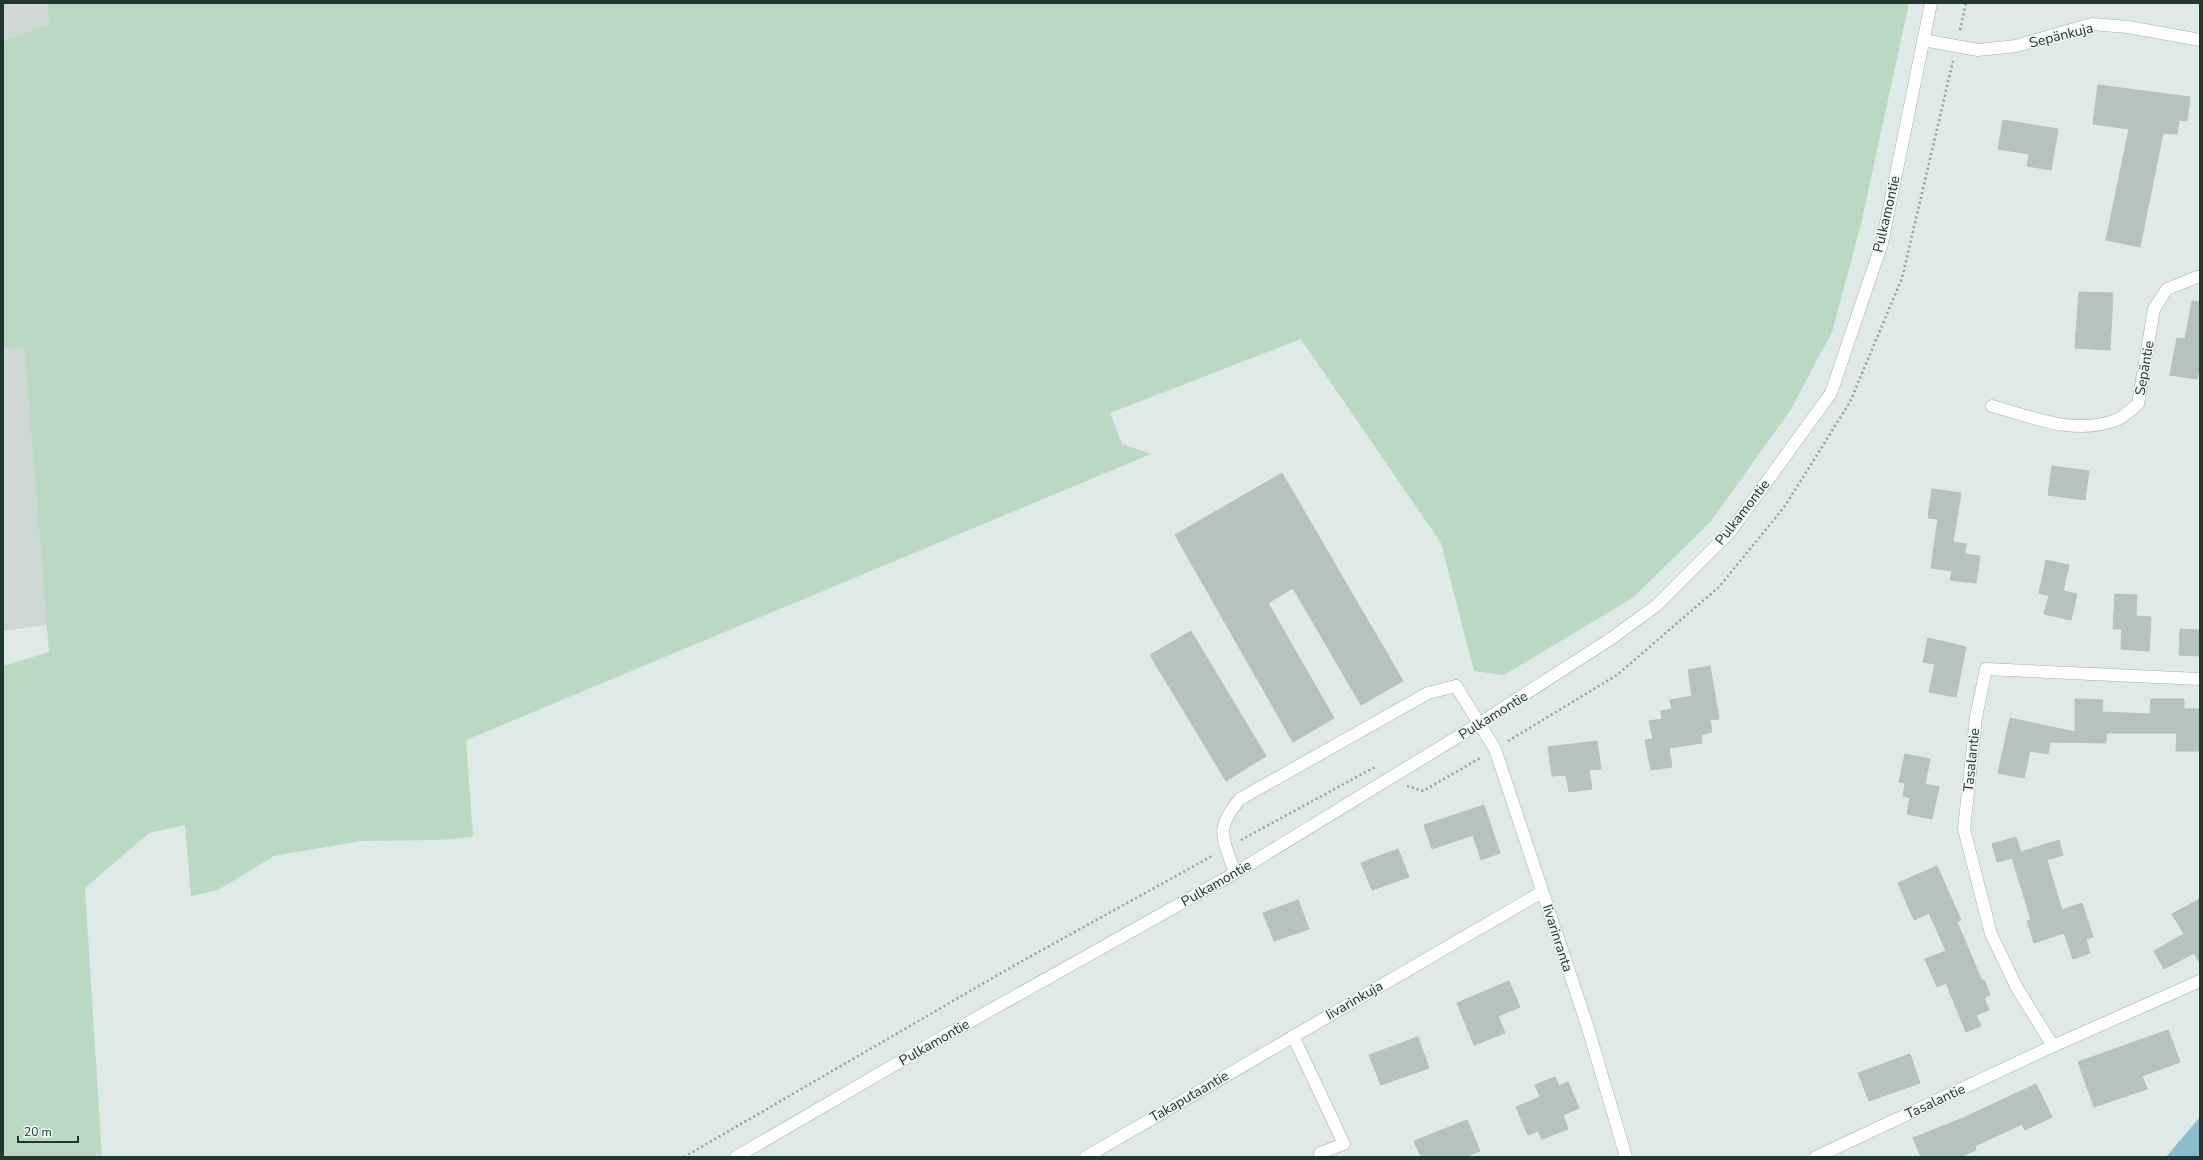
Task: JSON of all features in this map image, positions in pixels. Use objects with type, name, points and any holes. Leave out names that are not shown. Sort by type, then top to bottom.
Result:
[{"type":"street","name":"Pulkamontie","points":[[736,1157],[939,1039],[1235,873],[1480,723],[1612,638],[1657,605],[1730,532],[1831,393],[1882,243],[1931,3]]},
{"type":"street","name":"Sepänkuja","points":[[1923,40],[1978,50],[2016,46],[2092,24],[2128,27],[2200,40]]},
{"type":"street","name":"Sepäntie","points":[[1992,406],[2060,425],[2089,427],[2117,420],[2138,404],[2154,309],[2167,289],[2200,277]]},
{"type":"street","name":"Tasalantie","points":[[2053,1046],[2017,988],[1991,934],[1964,830],[1976,717],[1986,669],[2200,679]]},
{"type":"street","name":"Iivarinranta","points":[[1226,848],[1222,834],[1228,814],[1240,799],[1428,693],[1456,686],[1495,749],[1588,1028],[1626,1157]]},
{"type":"street","points":[[1226,848],[1235,873]]},
{"type":"street","name":"Iivarinkuja","points":[[1292,1036],[1542,892]]},
{"type":"street","name":"Tasalantie","points":[[1816,1157],[2053,1046],[2200,982]]},
{"type":"street","points":[[1292,1036],[1344,1144],[1320,1153]]},
{"type":"street","name":"Takaputaantie","points":[[1086,1157],[1292,1036]]},
{"type":"path","points":[[684,1157],[1015,965],[1373,768],[1380,765],[1410,788],[1423,791],[1495,749]]},
{"type":"shaded area","points":[[3,3],[47,3],[49,24],[3,41]]},
{"type":"shaded area","points":[[24,346],[47,625],[3,631],[3,348]]},
{"type":"green space","points":[[47,3],[1909,3],[1861,224],[1832,332],[1791,409],[1711,521],[1634,597],[1504,675],[1474,671],[1441,543],[1301,339],[1110,413],[1122,444],[1151,454],[466,740],[473,837],[440,840],[360,841],[274,856],[218,890],[191,896],[185,825],[149,833],[85,888],[102,1157],[3,1157],[3,666],[49,652],[24,347],[3,348],[3,41],[49,24]]},
{"type":"water","points":[[2200,1117],[2200,1157],[2166,1157]]},
{"type":"building","points":[[2098,85],[2190,97],[2187,121],[2179,120],[2177,134],[2163,133],[2140,247],[2106,240],[2129,129],[2093,124]]},
{"type":"building","points":[[2003,120],[2058,129],[2051,170],[2027,166],[2029,154],[1998,149]]},
{"type":"building","points":[[2079,292],[2113,293],[2110,350],[2075,348]]},
{"type":"building","points":[[2192,301],[2200,302],[2200,365],[2197,379],[2170,375],[2177,338],[2185,339]]},
{"type":"building","points":[[2052,466],[2089,471],[2085,500],[2048,495]]},
{"type":"building","points":[[1282,473],[1403,681],[1361,705],[1293,588],[1268,603],[1334,718],[1293,742],[1175,535]]},
{"type":"building","points":[[1932,489],[1961,493],[1953,542],[1966,544],[1965,554],[1980,556],[1976,583],[1950,580],[1952,571],[1931,568],[1938,519],[1928,518]]},
{"type":"building","points":[[2046,560],[2069,565],[2063,591],[2077,594],[2071,620],[2044,614],[2049,596],[2039,593]]},
{"type":"building","points":[[2115,594],[2137,595],[2136,616],[2151,617],[2149,651],[2121,649],[2122,629],[2113,629]]},
{"type":"building","points":[[2180,629],[2200,630],[2200,656],[2179,655]]},
{"type":"building","points":[[1191,631],[1266,756],[1226,781],[1150,655]]},
{"type":"building","points":[[1928,638],[1966,647],[1956,697],[1929,692],[1935,664],[1923,662]]},
{"type":"building","points":[[1710,666],[1719,719],[1710,720],[1712,732],[1701,735],[1702,743],[1669,748],[1672,767],[1651,770],[1645,740],[1653,739],[1649,721],[1662,719],[1661,711],[1672,709],[1670,700],[1692,696],[1688,670]]},
{"type":"building","points":[[2075,699],[2103,700],[2102,712],[2150,714],[2151,699],[2184,699],[2184,709],[2200,709],[2200,751],[2176,751],[2177,733],[2106,733],[2106,743],[2050,742],[2048,754],[2030,751],[2024,778],[1998,773],[2010,718],[2075,732]]},
{"type":"building","points":[[1597,741],[1601,769],[1589,770],[1592,789],[1569,792],[1566,775],[1552,776],[1548,747]]},
{"type":"building","points":[[1905,754],[1930,759],[1925,784],[1939,787],[1932,819],[1907,814],[1910,798],[1903,796],[1905,783],[1899,782]]},
{"type":"building","points":[[1484,805],[1500,853],[1481,860],[1473,835],[1432,849],[1424,825]]},
{"type":"building","points":[[2016,837],[2021,852],[2059,840],[2063,855],[2047,860],[2062,910],[2082,903],[2093,937],[2086,939],[2090,953],[2073,959],[2064,933],[2034,943],[2027,921],[2031,920],[2012,858],[1997,862],[1992,844]]},
{"type":"building","points":[[1398,849],[1409,877],[1372,890],[1361,863]]},
{"type":"building","points":[[1937,866],[1961,920],[1957,922],[1982,981],[1984,980],[1990,995],[1984,998],[1989,1010],[1976,1015],[1981,1026],[1966,1032],[1946,983],[1937,987],[1925,959],[1946,951],[1929,913],[1914,920],[1898,883]]},
{"type":"building","points":[[2200,899],[2200,964],[2194,953],[2164,969],[2154,951],[2184,934],[2172,914]]},
{"type":"building","points":[[1298,900],[1309,929],[1274,941],[1263,913]]},
{"type":"building","points":[[1509,981],[1520,1007],[1498,1016],[1505,1033],[1474,1045],[1457,1003]]},
{"type":"building","points":[[2168,1030],[2180,1062],[2142,1076],[2147,1089],[2094,1107],[2078,1062]]},
{"type":"building","points":[[1418,1037],[1429,1068],[1381,1085],[1369,1055]]},
{"type":"building","points":[[1910,1054],[1920,1083],[1869,1101],[1858,1073]]},
{"type":"building","points":[[1555,1077],[1559,1086],[1568,1082],[1579,1108],[1563,1115],[1568,1129],[1542,1139],[1538,1131],[1528,1135],[1516,1107],[1540,1097],[1535,1085]]},
{"type":"building","points":[[2036,1084],[2052,1117],[2025,1130],[2022,1124],[1975,1146],[1976,1150],[1960,1157],[1921,1157],[1913,1138],[1963,1118]]},
{"type":"building","points":[[1467,1120],[1480,1151],[1465,1157],[1421,1157],[1414,1141]]}]
